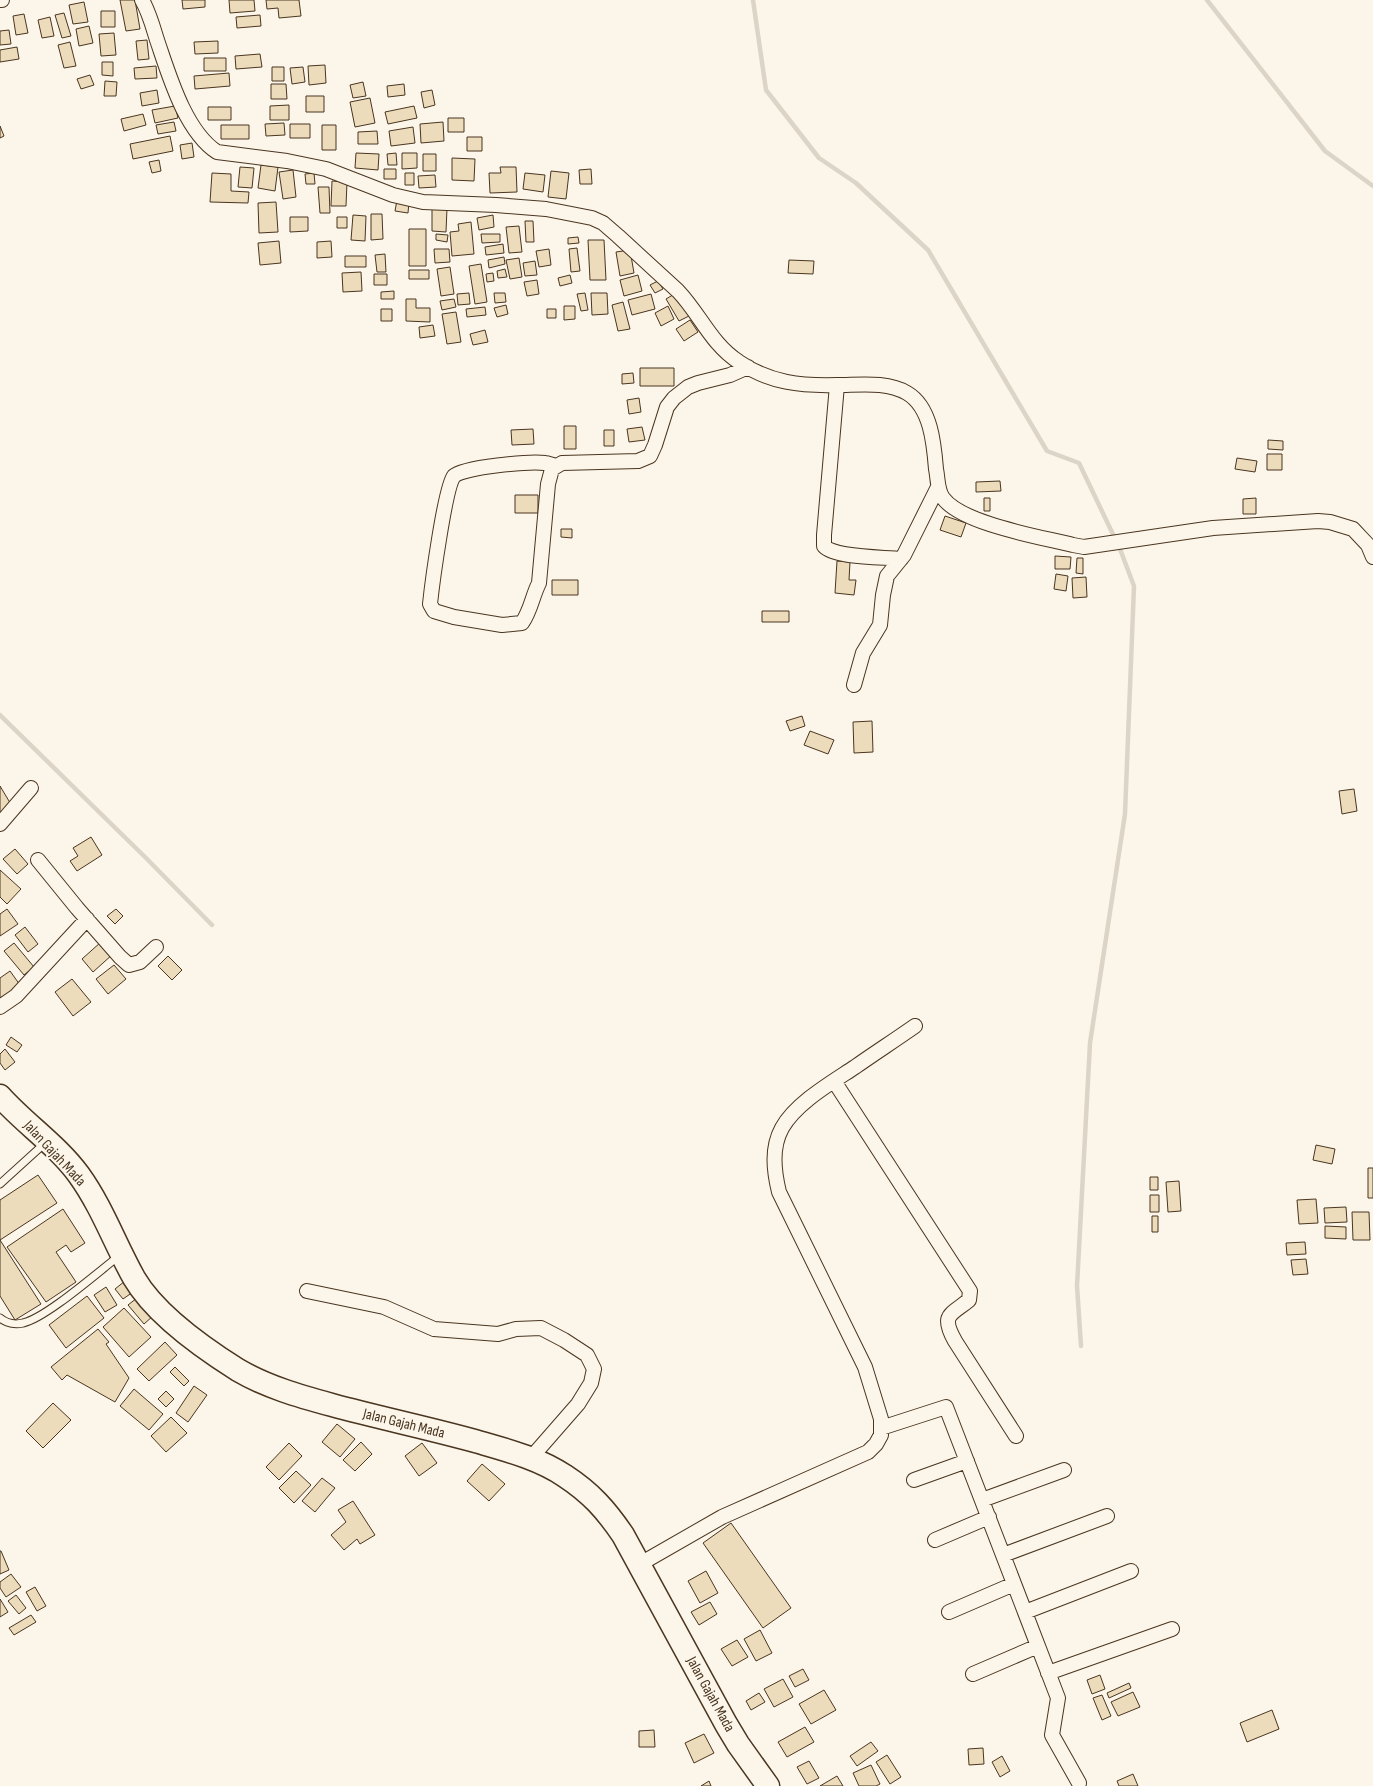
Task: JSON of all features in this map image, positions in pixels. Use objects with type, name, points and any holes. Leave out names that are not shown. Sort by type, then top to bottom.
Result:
[{"type":"highway","name":"Jalan Gajah Mada","points":[[0,1096],[47,1141],[80,1177],[138,1284],[157,1307],[201,1344],[240,1371],[289,1394],[434,1430],[516,1453],[563,1475],[595,1500],[606,1510],[619,1529],[640,1564],[726,1724],[768,1786]]},
{"type":"street","points":[[142,0],[173,86],[193,127],[207,146],[217,152],[287,161],[326,169],[393,195],[423,202],[559,210],[592,218],[603,223],[687,300],[714,340],[738,362],[766,376],[787,383],[878,385],[895,388],[914,398],[924,413],[929,427],[938,487],[942,498],[974,519],[1073,545],[1093,546],[1213,528],[1330,522],[1353,528],[1368,545],[1373,557]]},
{"type":"street","points":[[556,466],[544,463],[510,464],[471,469],[461,472],[454,477],[448,493],[435,565],[430,604],[434,610],[454,617],[502,625],[522,623],[529,613],[539,582],[550,475],[556,466],[562,463],[630,461],[644,458],[653,452],[664,415],[674,398],[688,387],[703,381],[730,375],[748,367]]},
{"type":"street","points":[[837,385],[824,546],[829,551],[839,554],[901,559]]},
{"type":"street","points":[[854,685],[863,653],[879,629],[882,595],[887,576],[901,559],[912,540],[938,487]]},
{"type":"street","points":[[0,824],[30,788]]},
{"type":"street","points":[[38,860],[87,919],[129,965],[140,962],[156,947]]},
{"type":"street","points":[[0,1007],[16,996],[87,919]]},
{"type":"street","points":[[640,1564],[722,1517],[868,1452],[876,1444],[881,1434],[881,1419],[865,1367],[779,1192],[774,1167],[776,1144],[782,1129],[794,1112],[834,1081],[915,1026]]},
{"type":"street","points":[[834,1081],[970,1291],[969,1300],[951,1312],[948,1328],[1016,1436]]},
{"type":"street","points":[[308,1291],[384,1307],[434,1329],[498,1334],[516,1329],[541,1328],[587,1355],[594,1369],[591,1383],[578,1404],[530,1459]]},
{"type":"street","points":[[881,1428],[946,1407],[1058,1698],[1052,1735],[1079,1783]]},
{"type":"street","points":[[914,1480],[967,1461]]},
{"type":"street","points":[[982,1500],[1064,1470]]},
{"type":"street","points":[[1003,1555],[1107,1516]]},
{"type":"street","points":[[935,1540],[989,1517]]},
{"type":"street","points":[[1025,1612],[1131,1570]]},
{"type":"street","points":[[949,1612],[1014,1584]]},
{"type":"street","points":[[1048,1673],[1172,1629]]},
{"type":"street","points":[[973,1674],[1038,1646]]},
{"type":"lane","points":[[0,1184],[47,1141]]},
{"type":"lane","points":[[0,1318],[10,1323],[22,1323],[42,1314],[122,1253]]},
{"type":"building","points":[[120,0],[135,0],[140,29],[126,31]]},
{"type":"building","points":[[182,0],[205,0],[205,7],[183,9]]},
{"type":"building","points":[[229,0],[254,0],[255,11],[230,13]]},
{"type":"building","points":[[266,0],[299,0],[301,16],[279,18],[278,8],[267,9]]},
{"type":"building","points":[[84,2],[88,22],[73,24],[69,5]]},
{"type":"building","points":[[101,11],[115,11],[115,27],[101,27]]},
{"type":"building","points":[[64,13],[71,36],[62,38],[55,15]]},
{"type":"building","points":[[24,14],[28,33],[16,35],[13,16]]},
{"type":"building","points":[[260,15],[261,26],[237,28],[236,17]]},
{"type":"building","points":[[50,17],[54,36],[42,38],[38,20]]},
{"type":"building","points":[[89,26],[93,43],[79,46],[76,29]]},
{"type":"building","points":[[9,30],[11,44],[0,45],[0,31]]},
{"type":"building","points":[[114,33],[116,55],[101,56],[99,34]]},
{"type":"building","points":[[147,40],[149,59],[138,60],[136,41]]},
{"type":"building","points":[[218,41],[218,53],[195,54],[194,42]]},
{"type":"building","points":[[70,42],[76,66],[64,68],[58,45]]},
{"type":"building","points":[[17,47],[19,59],[0,62],[0,50]]},
{"type":"building","points":[[260,54],[262,67],[236,69],[235,56]]},
{"type":"building","points":[[204,58],[226,58],[226,71],[204,71]]},
{"type":"building","points":[[102,62],[113,62],[113,76],[102,75]]},
{"type":"building","points":[[325,65],[326,83],[309,85],[308,66]]},
{"type":"building","points":[[156,66],[157,78],[135,79],[134,68]]},
{"type":"building","points":[[272,67],[284,67],[284,81],[272,81]]},
{"type":"building","points":[[303,67],[305,82],[292,84],[290,68]]},
{"type":"building","points":[[229,73],[230,86],[195,89],[194,76]]},
{"type":"building","points":[[90,75],[94,85],[81,89],[77,79]]},
{"type":"building","points":[[105,81],[117,82],[116,96],[104,96]]},
{"type":"building","points":[[363,82],[366,96],[353,98],[350,85]]},
{"type":"building","points":[[271,84],[286,84],[287,99],[271,99]]},
{"type":"building","points":[[404,84],[405,95],[388,97],[387,86]]},
{"type":"building","points":[[157,90],[159,103],[142,106],[140,93]]},
{"type":"building","points":[[432,90],[435,105],[424,108],[421,92]]},
{"type":"building","points":[[306,96],[324,96],[324,112],[306,112]]},
{"type":"building","points":[[370,98],[375,123],[355,127],[350,102]]},
{"type":"building","points":[[289,105],[289,120],[270,120],[270,106]]},
{"type":"building","points":[[175,106],[178,118],[155,123],[152,110]]},
{"type":"building","points":[[414,106],[417,118],[388,124],[385,112]]},
{"type":"building","points":[[208,107],[231,107],[231,120],[208,120]]},
{"type":"building","points":[[143,114],[146,125],[124,131],[121,119]]},
{"type":"building","points":[[448,118],[464,118],[464,132],[448,132]]},
{"type":"building","points":[[174,122],[176,131],[158,134],[156,125]]},
{"type":"building","points":[[443,122],[444,141],[421,143],[420,124]]},
{"type":"building","points":[[284,123],[285,135],[266,136],[265,124]]},
{"type":"building","points":[[290,124],[310,124],[310,138],[290,138]]},
{"type":"building","points":[[221,125],[249,125],[249,139],[221,139]]},
{"type":"building","points":[[322,125],[336,125],[336,150],[322,150]]},
{"type":"building","points":[[0,126],[4,136],[0,138]]},
{"type":"building","points":[[413,127],[415,143],[391,146],[389,131]]},
{"type":"building","points":[[377,131],[378,144],[358,144],[358,132]]},
{"type":"building","points":[[170,136],[173,151],[133,159],[130,144]]},
{"type":"building","points":[[467,137],[482,137],[482,151],[467,151]]},
{"type":"building","points":[[192,143],[194,157],[182,159],[180,145]]},
{"type":"building","points":[[356,153],[379,154],[378,170],[355,168]]},
{"type":"building","points":[[396,153],[397,165],[388,165],[387,154]]},
{"type":"building","points":[[402,153],[417,153],[417,168],[402,169]]},
{"type":"building","points":[[423,154],[436,154],[436,171],[423,171]]},
{"type":"building","points":[[452,158],[475,159],[474,181],[452,180]]},
{"type":"building","points":[[159,160],[161,171],[152,173],[149,162]]},
{"type":"building","points":[[261,165],[278,167],[275,191],[258,188]]},
{"type":"building","points":[[240,167],[254,168],[252,188],[238,187]]},
{"type":"building","points":[[500,167],[516,167],[517,192],[490,193],[489,173],[501,173]]},
{"type":"building","points":[[384,169],[396,169],[396,179],[384,179]]},
{"type":"building","points":[[591,169],[592,184],[580,184],[579,170]]},
{"type":"building","points":[[293,170],[296,197],[283,199],[279,172]]},
{"type":"building","points":[[551,171],[569,173],[566,199],[548,197]]},
{"type":"building","points":[[212,173],[231,174],[231,191],[249,192],[248,203],[210,202]]},
{"type":"building","points":[[314,173],[315,184],[306,184],[305,174]]},
{"type":"building","points":[[405,173],[414,173],[414,185],[405,185]]},
{"type":"building","points":[[525,173],[545,175],[543,192],[523,189]]},
{"type":"building","points":[[435,175],[436,187],[419,188],[418,176]]},
{"type":"building","points":[[332,181],[347,182],[346,206],[331,206]]},
{"type":"building","points":[[318,187],[329,187],[330,213],[320,213]]},
{"type":"building","points":[[397,200],[409,202],[408,213],[395,211]]},
{"type":"building","points":[[276,202],[278,232],[259,233],[258,203]]},
{"type":"building","points":[[432,208],[447,208],[446,232],[432,231]]},
{"type":"building","points":[[371,214],[382,214],[383,239],[371,240]]},
{"type":"building","points":[[353,215],[366,216],[365,241],[351,240]]},
{"type":"building","points":[[493,215],[494,227],[479,230],[477,218]]},
{"type":"building","points":[[290,217],[308,217],[308,231],[290,232]]},
{"type":"building","points":[[337,217],[347,217],[347,228],[337,228]]},
{"type":"building","points":[[525,221],[533,221],[534,242],[526,242]]},
{"type":"building","points":[[471,222],[474,254],[452,256],[450,232],[459,231],[458,224]]},
{"type":"building","points":[[519,226],[522,252],[509,253],[506,227]]},
{"type":"building","points":[[409,229],[426,229],[426,266],[409,266]]},
{"type":"building","points":[[436,234],[448,235],[447,242],[436,240]]},
{"type":"building","points":[[481,234],[500,234],[500,242],[482,243]]},
{"type":"building","points":[[578,237],[579,243],[568,244],[568,238]]},
{"type":"building","points":[[588,240],[604,240],[606,280],[590,280]]},
{"type":"building","points":[[279,241],[281,263],[260,265],[258,243]]},
{"type":"building","points":[[331,241],[332,257],[317,258],[317,242]]},
{"type":"building","points":[[503,244],[504,253],[486,255],[485,247]]},
{"type":"building","points":[[577,248],[580,271],[571,272],[569,249]]},
{"type":"building","points":[[434,249],[449,249],[450,262],[435,263]]},
{"type":"building","points":[[549,249],[551,265],[539,267],[536,251]]},
{"type":"building","points":[[630,250],[634,273],[620,276],[616,252]]},
{"type":"building","points":[[385,254],[386,272],[377,272],[375,255]]},
{"type":"building","points":[[345,256],[366,256],[366,267],[345,267]]},
{"type":"building","points":[[504,257],[505,264],[489,268],[488,260]]},
{"type":"building","points":[[519,258],[522,277],[510,279],[506,260]]},
{"type":"building","points":[[789,260],[814,261],[813,274],[788,273]]},
{"type":"building","points":[[535,261],[537,275],[525,276],[523,263]]},
{"type":"building","points":[[481,264],[487,302],[475,304],[469,266]]},
{"type":"building","points":[[450,267],[454,294],[441,296],[437,269]]},
{"type":"building","points":[[505,269],[507,277],[498,278],[497,271]]},
{"type":"building","points":[[409,270],[429,270],[429,279],[409,279]]},
{"type":"building","points":[[361,272],[362,291],[343,292],[342,273]]},
{"type":"building","points":[[493,273],[494,281],[487,282],[486,274]]},
{"type":"building","points":[[374,274],[387,274],[387,285],[374,285]]},
{"type":"building","points":[[570,275],[572,283],[560,286],[558,278]]},
{"type":"building","points":[[638,275],[642,291],[624,296],[620,280]]},
{"type":"building","points":[[537,280],[539,294],[527,296],[524,282]]},
{"type":"building","points":[[658,281],[663,289],[655,293],[650,285]]},
{"type":"building","points":[[394,291],[394,299],[381,299],[381,292]]},
{"type":"building","points":[[469,293],[470,304],[458,305],[457,294]]},
{"type":"building","points":[[494,293],[505,293],[506,302],[495,303]]},
{"type":"building","points":[[585,293],[588,310],[581,311],[577,294]]},
{"type":"building","points":[[591,293],[607,293],[608,314],[592,315]]},
{"type":"building","points":[[676,293],[689,316],[679,321],[666,299]]},
{"type":"building","points":[[651,294],[655,309],[632,315],[628,300]]},
{"type":"building","points":[[406,299],[416,299],[416,308],[430,308],[430,322],[406,321]]},
{"type":"building","points":[[454,299],[456,307],[442,310],[440,301]]},
{"type":"building","points":[[623,302],[630,329],[618,331],[612,305]]},
{"type":"building","points":[[506,305],[508,314],[497,317],[494,308]]},
{"type":"building","points":[[564,306],[575,306],[575,319],[564,320]]},
{"type":"building","points":[[668,306],[674,319],[661,326],[655,313]]},
{"type":"building","points":[[485,307],[486,315],[467,317],[466,309]]},
{"type":"building","points":[[381,309],[392,309],[392,321],[381,321]]},
{"type":"building","points":[[547,309],[556,309],[556,318],[547,318]]},
{"type":"building","points":[[456,312],[461,342],[447,344],[442,314]]},
{"type":"building","points":[[690,320],[698,332],[684,341],[676,329]]},
{"type":"building","points":[[433,325],[435,336],[420,338],[419,327]]},
{"type":"building","points":[[485,330],[488,342],[473,345],[470,334]]},
{"type":"building","points":[[640,368],[674,368],[674,386],[640,386]]},
{"type":"building","points":[[633,373],[634,383],[622,384],[622,374]]},
{"type":"building","points":[[639,398],[641,412],[629,414],[627,400]]},
{"type":"building","points":[[564,426],[576,426],[576,449],[564,449]]},
{"type":"building","points":[[642,427],[645,440],[629,442],[627,429]]},
{"type":"building","points":[[533,429],[534,444],[512,445],[511,430]]},
{"type":"building","points":[[604,430],[614,430],[614,446],[604,446]]},
{"type":"building","points":[[1268,440],[1283,441],[1283,450],[1268,449]]},
{"type":"building","points":[[1267,454],[1282,454],[1282,470],[1267,470]]},
{"type":"building","points":[[1237,458],[1257,461],[1255,472],[1235,469]]},
{"type":"building","points":[[1000,481],[1001,491],[976,492],[976,482]]},
{"type":"building","points":[[515,495],[538,495],[538,513],[515,513]]},
{"type":"building","points":[[984,498],[990,498],[990,511],[984,511]]},
{"type":"building","points":[[1256,498],[1256,514],[1243,514],[1243,499]]},
{"type":"building","points":[[945,516],[966,523],[961,537],[940,530]]},
{"type":"building","points":[[561,529],[572,529],[572,538],[561,537]]},
{"type":"building","points":[[1055,556],[1071,557],[1070,569],[1055,569]]},
{"type":"building","points":[[1077,558],[1083,558],[1083,574],[1076,573]]},
{"type":"building","points":[[837,561],[850,562],[849,580],[856,580],[854,595],[835,593]]},
{"type":"building","points":[[1056,574],[1068,576],[1066,591],[1054,589]]},
{"type":"building","points":[[1086,577],[1087,597],[1073,598],[1072,578]]},
{"type":"building","points":[[552,580],[578,580],[578,595],[552,595]]},
{"type":"building","points":[[762,611],[789,611],[789,622],[762,622]]},
{"type":"building","points":[[802,716],[805,726],[790,731],[786,721]]},
{"type":"building","points":[[872,721],[873,752],[854,753],[853,722]]},
{"type":"building","points":[[810,731],[834,740],[828,754],[804,745]]},
{"type":"building","points":[[0,786],[12,806],[0,813]]},
{"type":"building","points":[[1354,789],[1357,811],[1342,814],[1339,791]]},
{"type":"building","points":[[91,837],[102,855],[77,871],[70,861],[78,856],[73,848]]},
{"type":"building","points":[[15,849],[28,864],[17,874],[3,859]]},
{"type":"building","points":[[0,870],[21,889],[7,904],[0,897]]},
{"type":"building","points":[[7,909],[18,924],[0,936],[0,914]]},
{"type":"building","points":[[116,909],[123,916],[115,924],[107,916]]},
{"type":"building","points":[[25,927],[38,944],[28,952],[15,935]]},
{"type":"building","points":[[101,942],[113,954],[93,972],[82,959]]},
{"type":"building","points":[[14,943],[34,967],[24,975],[4,951]]},
{"type":"building","points":[[168,956],[182,970],[172,980],[158,966]]},
{"type":"building","points":[[114,965],[126,979],[108,994],[96,979]]},
{"type":"building","points":[[10,971],[20,985],[0,999],[0,978]]},
{"type":"building","points":[[72,979],[91,1002],[73,1016],[55,992]]},
{"type":"building","points":[[11,1037],[22,1045],[17,1052],[6,1045]]},
{"type":"building","points":[[5,1049],[15,1062],[5,1070],[0,1063],[0,1054]]},
{"type":"building","points":[[1316,1145],[1335,1149],[1332,1164],[1313,1160]]},
{"type":"building","points":[[1368,1168],[1373,1168],[1373,1198],[1368,1198]]},
{"type":"building","points":[[38,1175],[57,1203],[0,1240],[0,1200]]},
{"type":"building","points":[[1150,1177],[1158,1177],[1158,1190],[1150,1190]]},
{"type":"building","points":[[1179,1181],[1181,1211],[1168,1212],[1166,1182]]},
{"type":"building","points":[[1150,1195],[1159,1195],[1159,1212],[1150,1212]]},
{"type":"building","points":[[1316,1199],[1318,1223],[1299,1224],[1297,1200]]},
{"type":"building","points":[[1346,1207],[1347,1222],[1325,1223],[1324,1208]]},
{"type":"building","points":[[63,1209],[85,1243],[71,1252],[66,1245],[56,1252],[76,1282],[46,1302],[7,1247]]},
{"type":"building","points":[[1352,1212],[1369,1212],[1370,1240],[1353,1240]]},
{"type":"building","points":[[1152,1216],[1158,1216],[1158,1232],[1152,1232]]},
{"type":"building","points":[[1325,1226],[1346,1227],[1346,1239],[1325,1238]]},
{"type":"building","points":[[0,1240],[41,1304],[15,1320],[0,1296]]},
{"type":"building","points":[[1305,1242],[1306,1254],[1287,1255],[1286,1243]]},
{"type":"building","points":[[1306,1259],[1308,1274],[1293,1275],[1291,1260]]},
{"type":"building","points":[[125,1281],[133,1292],[123,1299],[115,1289]]},
{"type":"building","points":[[106,1287],[117,1305],[105,1312],[94,1295]]},
{"type":"building","points":[[87,1296],[104,1318],[66,1348],[49,1325]]},
{"type":"building","points":[[137,1298],[153,1316],[144,1324],[128,1305]]},
{"type":"building","points":[[124,1308],[151,1337],[129,1357],[103,1327]]},
{"type":"building","points":[[98,1329],[109,1342],[106,1344],[129,1378],[115,1402],[67,1375],[62,1380],[51,1367]]},
{"type":"building","points":[[165,1342],[177,1355],[149,1381],[137,1369]]},
{"type":"building","points":[[175,1367],[189,1381],[184,1386],[170,1372]]},
{"type":"building","points":[[194,1386],[207,1395],[188,1422],[176,1413]]},
{"type":"building","points":[[134,1389],[163,1414],[149,1430],[120,1406]]},
{"type":"building","points":[[166,1391],[174,1399],[166,1407],[158,1399]]},
{"type":"building","points":[[53,1403],[71,1420],[43,1448],[26,1431]]},
{"type":"building","points":[[171,1417],[187,1433],[166,1452],[151,1436]]},
{"type":"building","points":[[337,1424],[355,1439],[340,1457],[322,1442]]},
{"type":"building","points":[[361,1442],[372,1454],[355,1471],[343,1460]]},
{"type":"building","points":[[289,1443],[302,1456],[279,1480],[266,1467]]},
{"type":"building","points":[[422,1443],[437,1463],[419,1476],[405,1456]]},
{"type":"building","points":[[482,1464],[505,1484],[489,1501],[467,1481]]},
{"type":"building","points":[[296,1471],[311,1485],[294,1503],[279,1488]]},
{"type":"building","points":[[322,1478],[335,1488],[315,1512],[302,1501]]},
{"type":"building","points":[[353,1501],[375,1535],[360,1544],[357,1539],[344,1550],[331,1535],[346,1522],[338,1510]]},
{"type":"building","points":[[731,1523],[791,1608],[763,1628],[703,1543]]},
{"type":"building","points":[[0,1551],[9,1570],[0,1574]]},
{"type":"building","points":[[706,1571],[718,1593],[700,1603],[688,1581]]},
{"type":"building","points":[[11,1574],[21,1587],[6,1597],[0,1588],[0,1582]]},
{"type":"building","points":[[35,1587],[46,1606],[37,1611],[26,1592]]},
{"type":"building","points":[[16,1595],[26,1608],[19,1614],[8,1601]]},
{"type":"building","points":[[0,1599],[8,1612],[0,1617]]},
{"type":"building","points":[[710,1602],[717,1614],[699,1625],[691,1612]]},
{"type":"building","points":[[31,1615],[36,1622],[14,1635],[9,1628]]},
{"type":"building","points":[[760,1630],[772,1653],[756,1661],[744,1639]]},
{"type":"building","points":[[737,1640],[748,1657],[732,1666],[721,1649]]},
{"type":"building","points":[[803,1669],[809,1680],[795,1687],[789,1676]]},
{"type":"building","points":[[1100,1675],[1105,1689],[1092,1694],[1087,1680]]},
{"type":"building","points":[[783,1679],[793,1697],[774,1707],[764,1689]]},
{"type":"building","points":[[1129,1683],[1131,1688],[1109,1698],[1107,1693]]},
{"type":"building","points":[[824,1690],[836,1710],[811,1724],[799,1704]]},
{"type":"building","points":[[1133,1692],[1140,1707],[1118,1716],[1111,1702]]},
{"type":"building","points":[[759,1693],[765,1702],[751,1710],[746,1701]]},
{"type":"building","points":[[1102,1695],[1111,1716],[1102,1720],[1093,1698]]},
{"type":"building","points":[[1272,1710],[1279,1729],[1247,1742],[1240,1723]]},
{"type":"building","points":[[805,1727],[814,1742],[787,1757],[778,1742]]},
{"type":"building","points":[[654,1730],[655,1747],[639,1747],[639,1731]]},
{"type":"building","points":[[704,1734],[714,1753],[694,1763],[685,1743]]},
{"type":"building","points":[[871,1742],[878,1751],[857,1766],[850,1756]]},
{"type":"building","points":[[983,1748],[984,1764],[969,1765],[968,1749]]},
{"type":"building","points":[[887,1755],[901,1777],[890,1784],[876,1762]]},
{"type":"building","points":[[1002,1756],[1010,1771],[1000,1777],[992,1762]]},
{"type":"building","points":[[809,1761],[819,1778],[807,1784],[797,1767]]},
{"type":"building","points":[[871,1765],[880,1784],[876,1786],[859,1786],[853,1773]]},
{"type":"building","points":[[1133,1774],[1138,1786],[1119,1786],[1117,1781]]},
{"type":"building","points":[[837,1776],[843,1786],[820,1786]]},
{"type":"building","points":[[709,1781],[711,1786],[701,1786]]},
{"type":"waterway","points":[[753,0],[766,90],[819,158],[856,183],[928,250],[1047,451],[1079,463],[1120,549],[1134,586],[1125,814],[1090,1043],[1077,1286],[1081,1346]]},
{"type":"waterway","points":[[1207,0],[1325,151],[1373,186]]},
{"type":"waterway","points":[[0,715],[212,925]]}]
